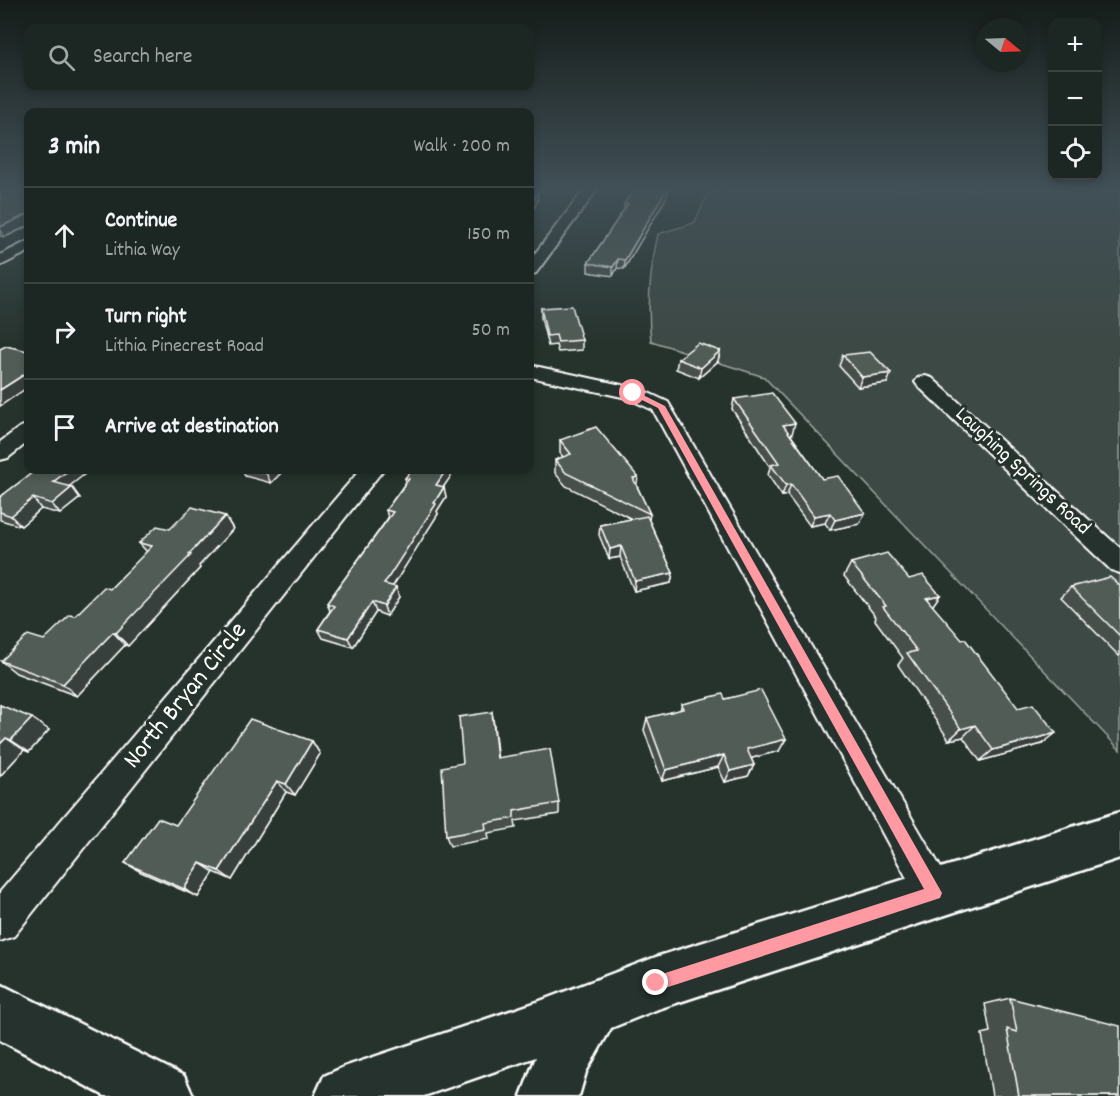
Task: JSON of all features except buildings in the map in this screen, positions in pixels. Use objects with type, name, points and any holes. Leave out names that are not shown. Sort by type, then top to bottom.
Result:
[{"type":"main road","points":[[344,1096],[437,1062],[591,1011],[656,983],[1120,835]]},
{"type":"main road","points":[[0,1011],[164,1096]]},
{"type":"main road","points":[[550,1096],[562,1059],[591,1011]]},
{"type":"street","points":[[534,265],[552,241]]},
{"type":"street","points":[[0,261],[24,248]]},
{"type":"street","points":[[534,372],[633,393],[661,406],[934,893]]},
{"type":"street","name":"Laughing Springs Road","points":[[925,382],[1120,563]]},
{"type":"street","points":[[0,453],[24,435]]},
{"type":"street","name":"North Bryan Circle","points":[[0,922],[369,474]]},
{"type":"shaded area","points":[[657,241],[1120,241],[1120,750],[764,377],[651,341],[649,314]]},
{"type":"route","points":[[633,393],[661,406],[934,893],[656,983]]}]
